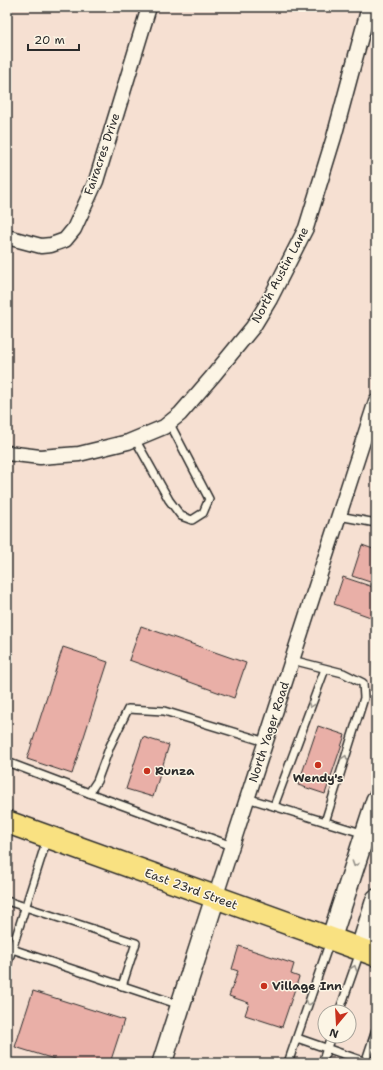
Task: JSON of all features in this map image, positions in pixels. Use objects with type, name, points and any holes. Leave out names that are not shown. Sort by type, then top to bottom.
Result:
[{"type":"main road","points":[[331,939],[376,800]]},
{"type":"main road","name":"East 23rd Street","points":[[7,822],[368,952]]},
{"type":"main road","name":"North Yager Road","points":[[162,1063],[215,898]]},
{"type":"main road","points":[[368,952],[376,899]]},
{"type":"street","name":"Fairacres Drive","points":[[7,237],[40,246],[51,245],[65,240],[74,229],[96,181],[149,7]]},
{"type":"street","name":"North Austin Lane","points":[[7,453],[40,457],[79,454],[128,442],[164,427],[185,409],[212,378],[253,327],[270,299],[306,228],[334,137],[369,7]]},
{"type":"street","name":"North Yager Road","points":[[215,898],[339,516],[368,435],[376,401]]},
{"type":"lane","points":[[135,439],[168,500],[181,516],[192,520],[203,513],[208,498],[169,422]]},
{"type":"lane","points":[[339,516],[375,521]]},
{"type":"lane","points":[[292,660],[343,673],[363,683],[364,698],[325,822]]},
{"type":"lane","points":[[274,806],[325,669]]},
{"type":"lane","points":[[89,793],[97,781],[110,746],[128,709],[164,711],[266,742]]},
{"type":"lane","points":[[7,762],[232,846]]},
{"type":"lane","points":[[247,798],[365,834]]},
{"type":"lane","points":[[7,965],[48,837]]},
{"type":"lane","points":[[7,901],[136,943],[122,986]]},
{"type":"lane","points":[[288,1063],[331,939]]},
{"type":"lane","points":[[12,949],[181,1005]]},
{"type":"lane","points":[[343,1004],[368,952]]},
{"type":"lane","points":[[297,1038],[365,1062],[376,1030]]},
{"type":"lane","points":[[322,1063],[328,1044]]},
{"type":"building","points":[[362,545],[376,550],[376,584],[352,576]]},
{"type":"building","points":[[343,577],[376,588],[376,619],[334,604]]},
{"type":"building","points":[[141,626],[246,663],[234,698],[129,660]]},
{"type":"building","points":[[63,647],[108,662],[72,774],[27,759]]},
{"type":"building","points":[[318,726],[345,735],[325,794],[298,785]]},
{"type":"building","points":[[143,737],[169,745],[153,797],[126,789]]},
{"type":"building","name":"Village Inn","points":[[239,946],[294,964],[291,974],[299,977],[282,1027],[245,1015],[249,1003],[229,996],[238,971],[232,969]]},
{"type":"building","points":[[33,991],[124,1020],[110,1063],[67,1063],[15,1047]]},
{"type":"place","name":"Wendy's","points":[[318,765]]},
{"type":"place","name":"Runza","points":[[147,771]]},
{"type":"place","name":"Village Inn","points":[[264,986]]}]
